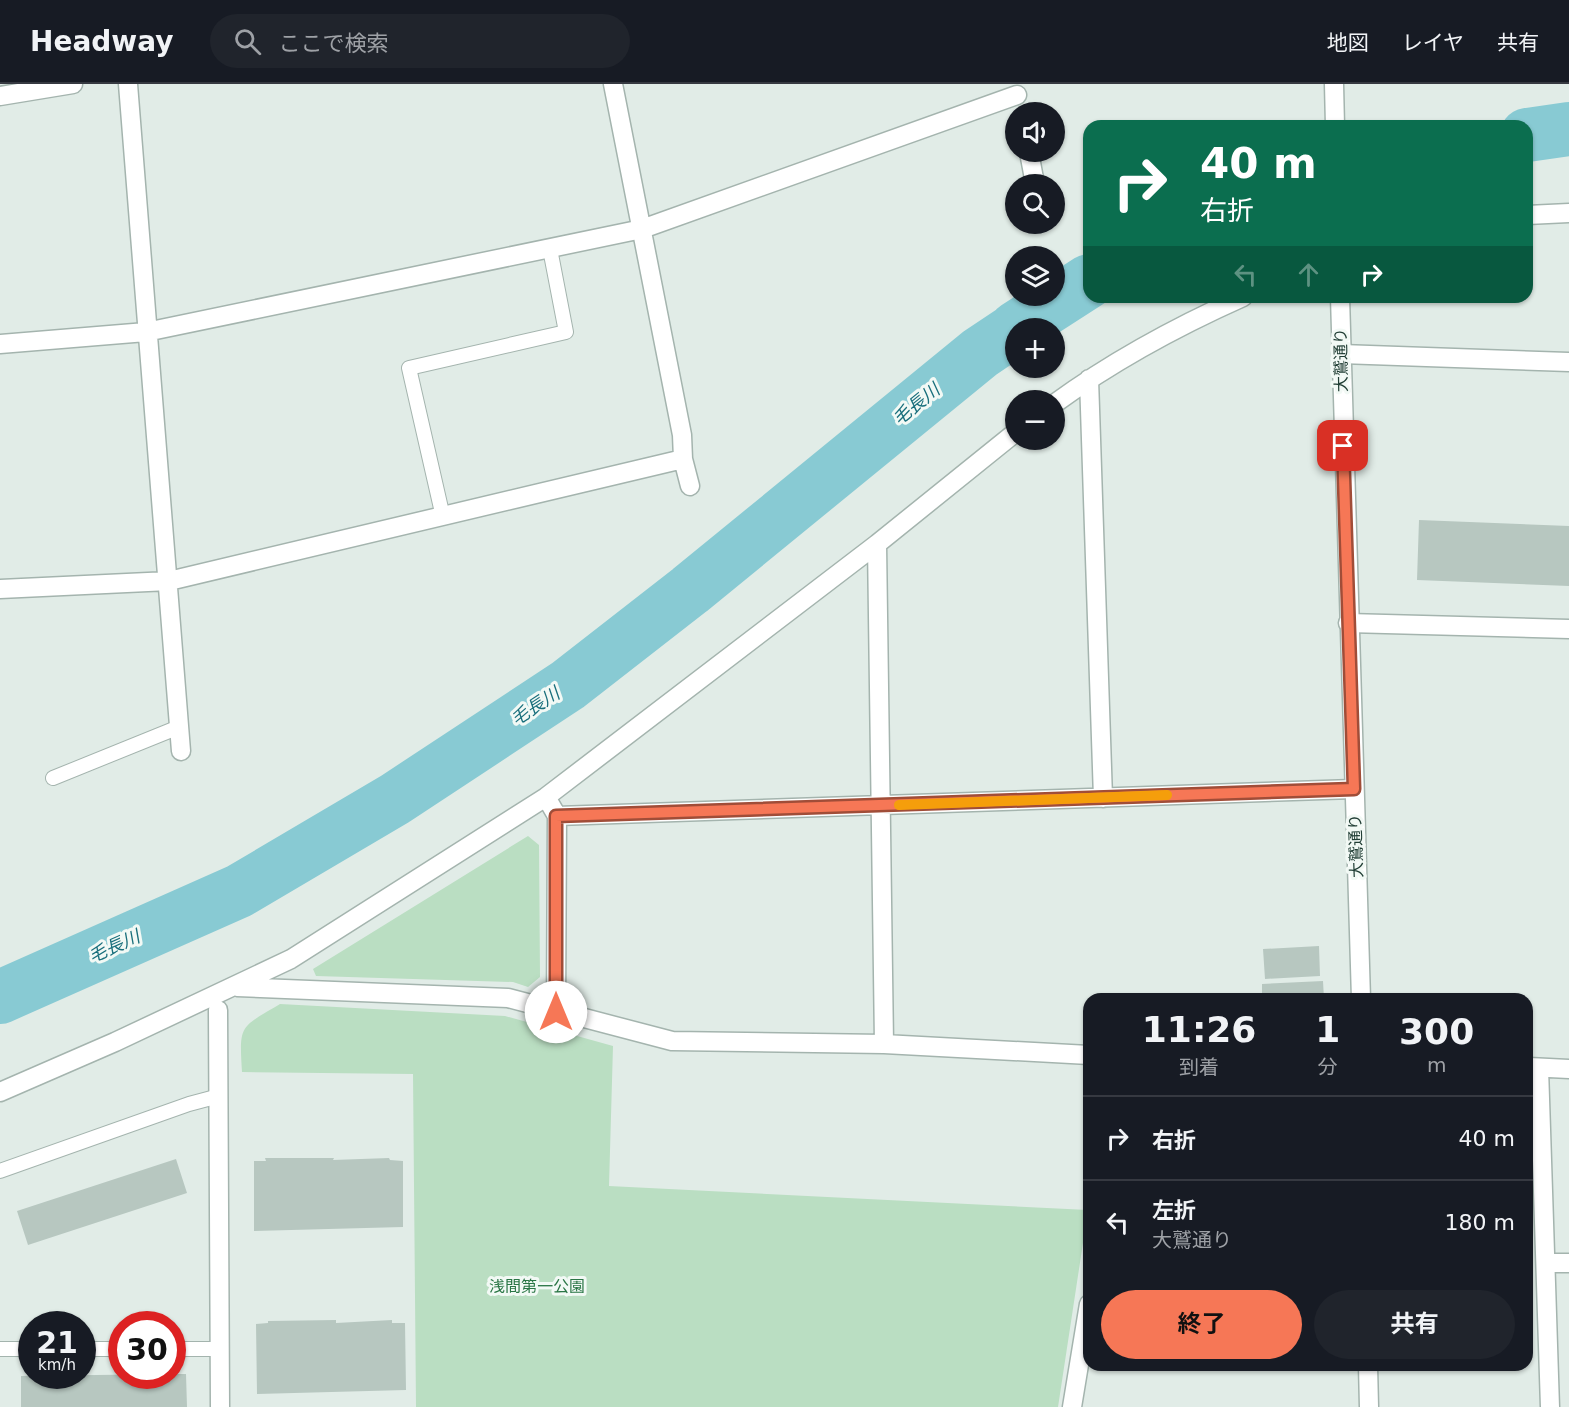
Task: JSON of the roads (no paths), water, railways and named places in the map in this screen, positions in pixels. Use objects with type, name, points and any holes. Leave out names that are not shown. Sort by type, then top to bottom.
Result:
[{"type":"street","points":[[0,96],[73,84]]},
{"type":"street","points":[[128,84],[181,751]]},
{"type":"street","points":[[613,84],[682,435],[682,459],[690,486]]},
{"type":"street","points":[[1334,92],[1335,120]]},
{"type":"street","points":[[0,344],[146,332],[642,229],[1017,97]]},
{"type":"street","points":[[1533,215],[1569,213]]},
{"type":"street","points":[[1065,396],[1089,379],[1184,326],[1231,303]]},
{"type":"street","name":"大鷲通り","points":[[1340,303],[1361,993]]},
{"type":"street","points":[[1341,354],[1569,362]]},
{"type":"street","points":[[1089,379],[1103,798]]},
{"type":"street","points":[[0,1092],[218,1002],[235,987],[291,959],[546,797],[877,544],[1005,441]]},
{"type":"street","points":[[0,589],[169,581],[682,459]]},
{"type":"street","points":[[877,544],[884,1044]]},
{"type":"street","points":[[1348,623],[1569,629]]},
{"type":"street","points":[[556,816],[1354,789]]},
{"type":"street","points":[[546,797],[556,816],[556,1012]]},
{"type":"street","points":[[235,987],[508,998],[672,1041],[884,1044],[1083,1055]]},
{"type":"street","points":[[218,1002],[220,1407]]},
{"type":"street","points":[[1550,1407],[1546,1263],[1533,1068],[1569,1069]]},
{"type":"street","points":[[1546,1263],[1569,1263]]},
{"type":"street","points":[[1072,1407],[1083,1340]]},
{"type":"street","points":[[1368,1371],[1369,1407]]},
{"type":"lane","points":[[442,517],[409,368],[566,332],[550,249]]},
{"type":"lane","points":[[53,778],[179,727]]},
{"type":"lane","points":[[0,1172],[189,1104],[219,1096]]},
{"type":"lane","points":[[0,1350],[18,1349]]},
{"type":"lane","points":[[186,1349],[220,1349]]},
{"type":"waterway","name":"毛長川","points":[[1533,134],[1569,129]]},
{"type":"waterway","name":"毛長川","points":[[1032,318],[1083,285]]},
{"type":"waterway","name":"毛長川","points":[[0,997],[239,891],[395,799],[568,685],[690,590],[980,353],[1005,336]]},
{"type":"park label","name":"浅間第一公園","points":[[537,1286]]}]
